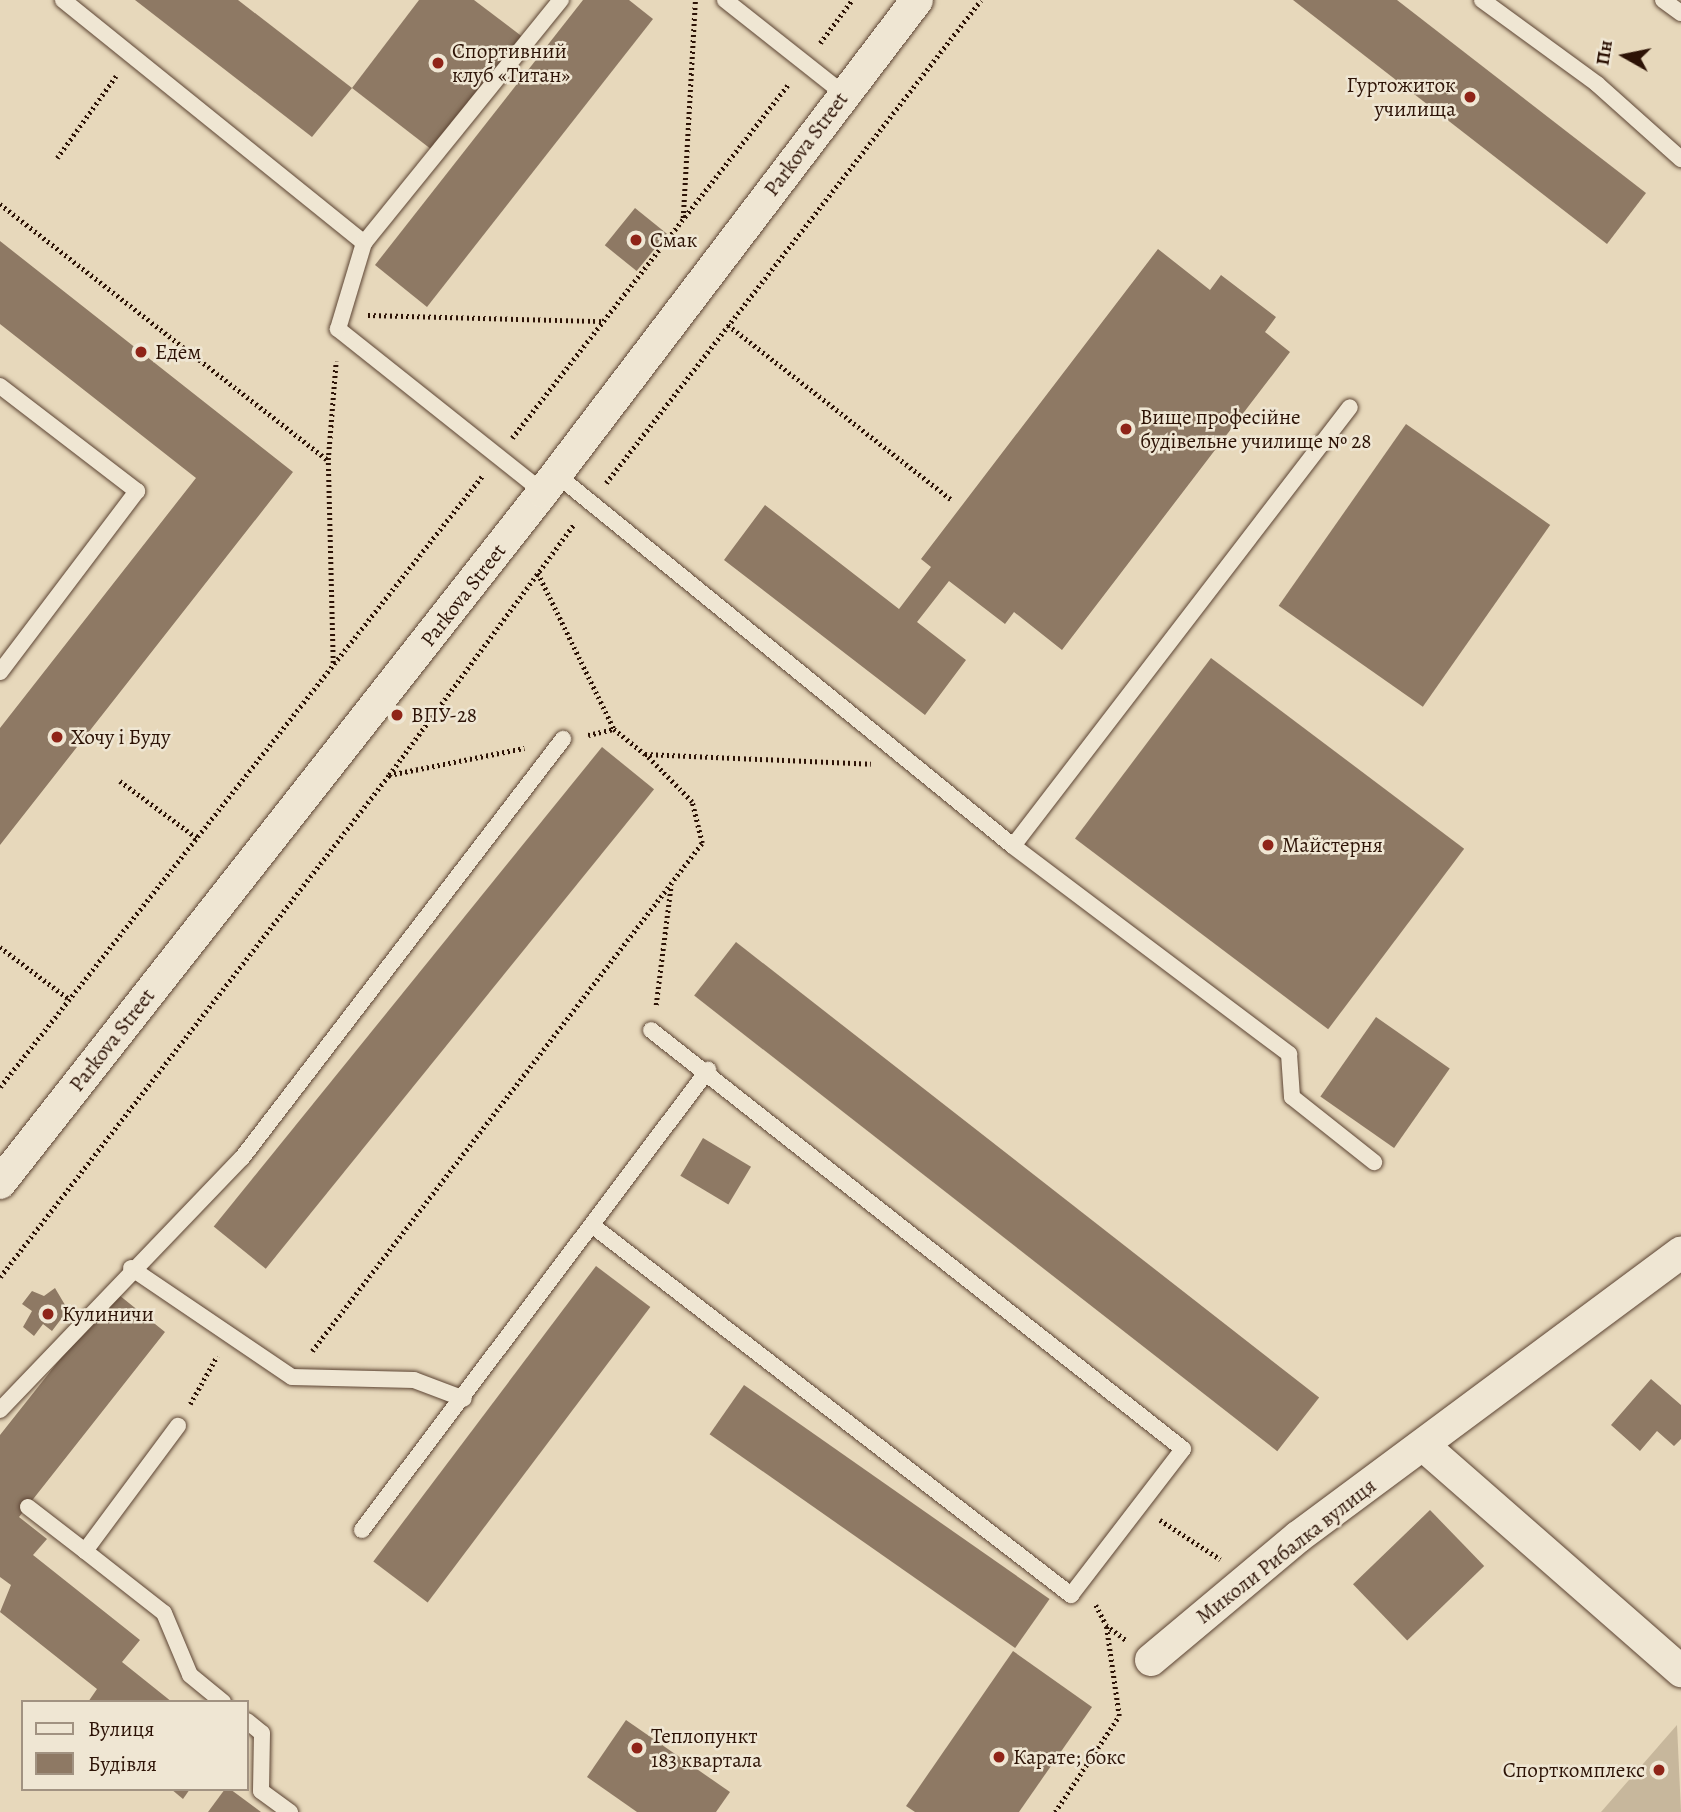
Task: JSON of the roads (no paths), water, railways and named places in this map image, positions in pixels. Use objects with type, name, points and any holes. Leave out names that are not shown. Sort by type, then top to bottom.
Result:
[{"type":"street","name":"Parkova Street","points":[[0,1183],[550,483],[918,0]]},
{"type":"street","name":"Миколи Рибалка вулиця","points":[[1151,1660],[1298,1537],[1681,1253]]},
{"type":"street","points":[[1424,1446],[1681,1671]]},
{"type":"lane","points":[[63,0],[364,243]]},
{"type":"lane","points":[[561,0],[364,243],[341,322],[498,456],[590,502],[907,765],[1289,1055],[1292,1097],[1374,1162]]},
{"type":"lane","points":[[725,0],[844,94]]},
{"type":"lane","points":[[1482,0],[1597,85],[1681,159]]},
{"type":"lane","points":[[1663,0],[1681,13]]},
{"type":"lane","points":[[0,386],[136,491],[0,672]]},
{"type":"lane","points":[[1013,846],[1350,407]]},
{"type":"lane","points":[[0,1410],[131,1268],[242,1158],[563,740]]},
{"type":"lane","points":[[593,1226],[1071,1595],[1183,1449],[708,1070],[651,1030]]},
{"type":"lane","points":[[362,1530],[464,1399],[708,1070]]},
{"type":"lane","points":[[131,1268],[231,1330],[292,1377],[414,1380],[464,1399]]},
{"type":"lane","points":[[85,1551],[178,1426]]},
{"type":"lane","points":[[29,1507],[164,1613],[190,1675],[221,1700]]},
{"type":"lane","points":[[248,1722],[262,1733],[261,1791],[290,1812]]},
{"type":"place","name":"Спортивний клуб «Титан»","points":[[438,63]]},
{"type":"place","name":"Гуртожиток училища","points":[[1470,97]]},
{"type":"place","name":"Смак","points":[[636,240]]},
{"type":"place","name":"Едем","points":[[141,352]]},
{"type":"place","name":"Вище професійне будівельне училище № 28","points":[[1126,429]]},
{"type":"place","name":"ВПУ-28","points":[[397,715]]},
{"type":"place","name":"Хочу і Буду","points":[[57,737]]},
{"type":"place","name":"Майстерня","points":[[1268,845]]},
{"type":"place","name":"Кулиничи","points":[[48,1314]]},
{"type":"place","name":"Теплопункт 183 квартала","points":[[637,1748]]},
{"type":"place","name":"Карате; бокс","points":[[999,1757]]},
{"type":"place","name":"Спорткомплекс","points":[[1659,1770]]}]
